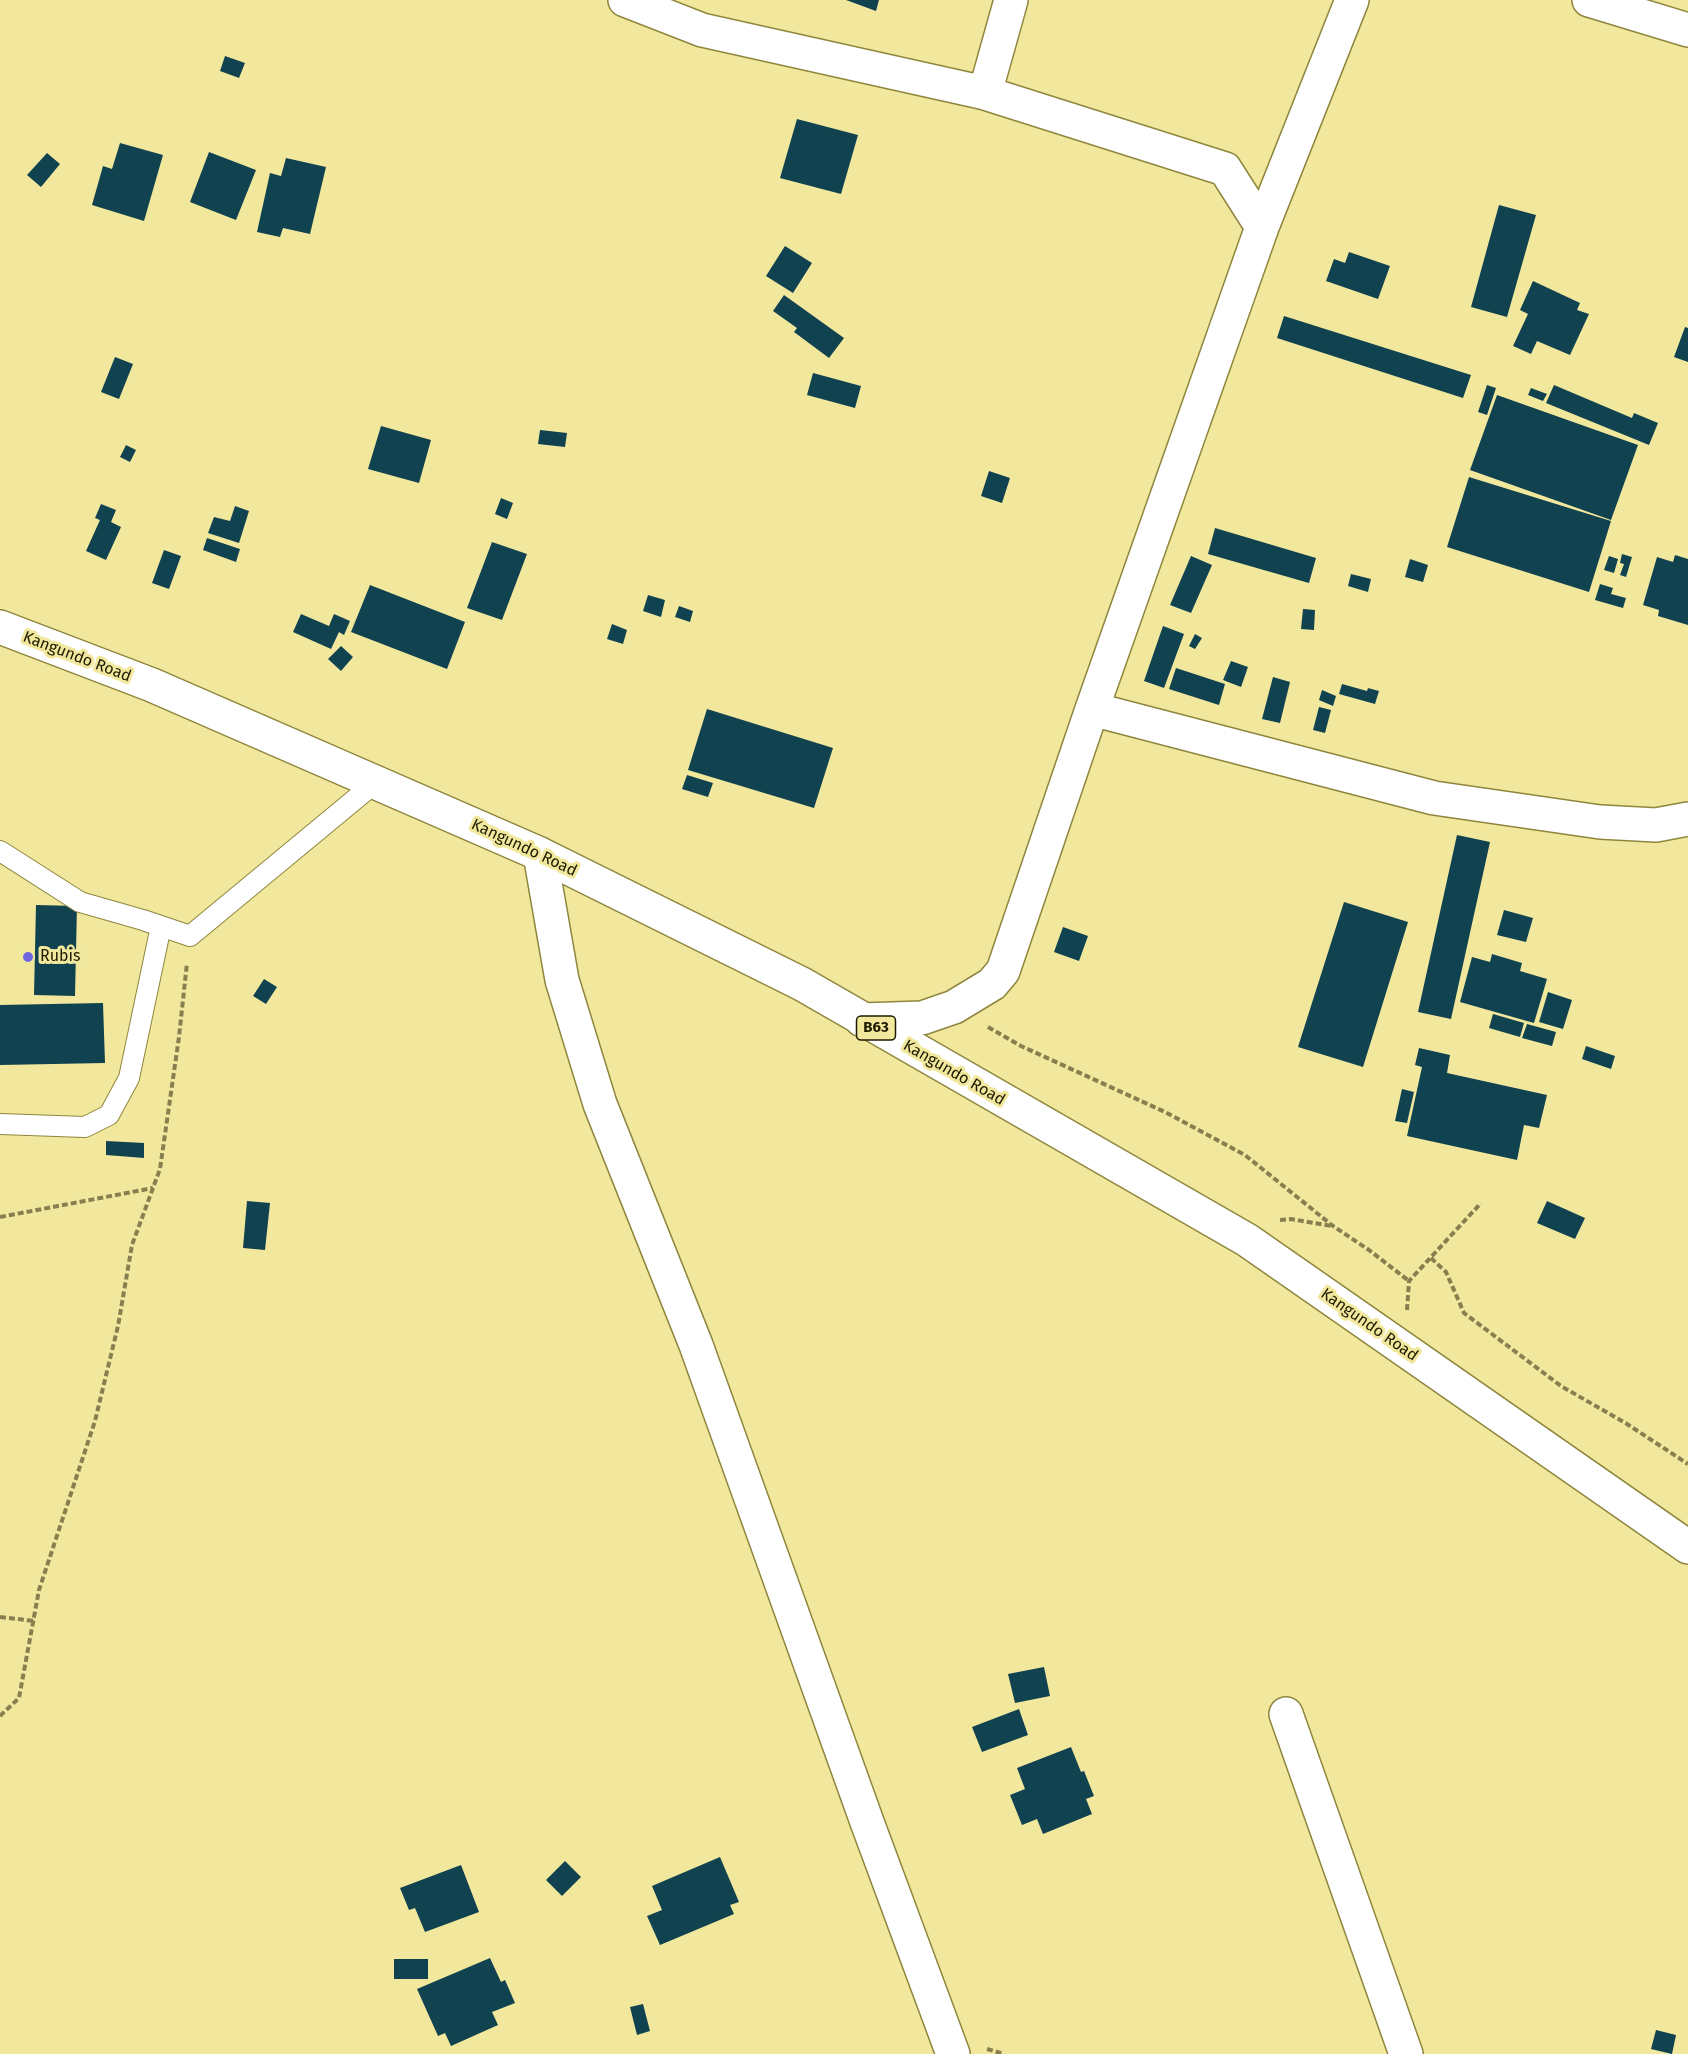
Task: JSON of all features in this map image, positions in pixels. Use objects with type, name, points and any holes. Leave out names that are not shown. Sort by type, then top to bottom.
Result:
[{"type":"main road","points":[[624,0],[702,30],[985,93],[1225,169],[1262,227]]},
{"type":"main road","points":[[985,93],[1011,0]]},
{"type":"main road","points":[[862,1020],[921,1018],[954,1007],[992,984],[1003,971],[1092,709],[1262,227],[1352,0]]},
{"type":"main road","points":[[1589,0],[1688,30]]},
{"type":"main road","name":"Kangundo Road","points":[[0,627],[152,685],[540,854],[802,984],[1247,1240],[1688,1547]]},
{"type":"main road","points":[[1092,709],[1434,798],[1600,822],[1656,825],[1688,819]]},
{"type":"main road","points":[[540,854],[562,980],[600,1104],[696,1345],[952,2054]]},
{"type":"main road","points":[[1286,1714],[1406,2054]]},
{"type":"lane","points":[[0,851],[80,902],[190,936],[376,782]]},
{"type":"lane","points":[[0,1124],[85,1127],[109,1115],[129,1078],[161,926]]},
{"type":"path","points":[[0,1716],[19,1698],[39,1590],[95,1421],[118,1326],[132,1245],[160,1169],[179,1037],[190,936]]},
{"type":"path","points":[[954,1007],[1021,1046],[1165,1112],[1245,1155],[1333,1226],[1409,1281]]},
{"type":"path","points":[[0,1217],[153,1188]]},
{"type":"path","points":[[1403,1349],[1409,1281],[1481,1203]]},
{"type":"path","points":[[1431,1258],[1446,1272],[1464,1313],[1561,1386],[1627,1424],[1688,1464]]},
{"type":"path","points":[[0,1617],[34,1621]]},
{"type":"building","points":[[846,0],[879,0],[876,11]]},
{"type":"building","points":[[225,56],[245,63],[239,78],[220,71]]},
{"type":"building","points":[[797,119],[858,135],[841,194],[780,178]]},
{"type":"building","points":[[120,143],[163,155],[144,221],[92,205],[103,166],[112,169]]},
{"type":"building","points":[[209,152],[256,170],[236,220],[190,202]]},
{"type":"building","points":[[47,153],[60,164],[41,187],[27,175]]},
{"type":"building","points":[[286,158],[326,167],[310,234],[283,228],[280,237],[257,232],[270,173],[281,176]]},
{"type":"building","points":[[1499,205],[1536,215],[1507,317],[1471,307]]},
{"type":"building","points":[[785,246],[812,263],[793,293],[766,276]]},
{"type":"building","points":[[1349,252],[1390,266],[1378,299],[1326,281],[1334,259],[1345,263]]},
{"type":"building","points":[[1533,281],[1580,303],[1577,310],[1589,314],[1570,355],[1537,341],[1531,354],[1513,346],[1528,314],[1520,310]]},
{"type":"building","points":[[784,295],[844,338],[829,358],[794,332],[797,328],[773,311]]},
{"type":"building","points":[[1284,316],[1471,375],[1463,398],[1277,338]]},
{"type":"building","points":[[1685,327],[1688,328],[1688,362],[1674,357]]},
{"type":"building","points":[[115,357],[133,364],[119,399],[101,392]]},
{"type":"building","points":[[813,373],[861,386],[855,408],[807,395]]},
{"type":"building","points":[[1487,385],[1496,388],[1487,415],[1478,412]]},
{"type":"building","points":[[1554,385],[1632,418],[1634,413],[1658,423],[1649,445],[1546,403]]},
{"type":"building","points":[[1531,388],[1547,394],[1543,401],[1528,395]]},
{"type":"building","points":[[1497,395],[1638,445],[1611,520],[1470,470]]},
{"type":"building","points":[[381,426],[431,440],[419,483],[368,469]]},
{"type":"building","points":[[540,430],[567,433],[565,447],[538,444]]},
{"type":"building","points":[[126,445],[136,450],[130,462],[120,457]]},
{"type":"building","points":[[989,471],[1010,478],[1002,503],[981,496]]},
{"type":"building","points":[[1469,477],[1611,521],[1589,592],[1447,547]]},
{"type":"building","points":[[501,498],[513,503],[507,519],[495,514]]},
{"type":"building","points":[[101,504],[116,510],[111,522],[121,527],[106,560],[86,551],[100,520],[95,518]]},
{"type":"building","points":[[235,506],[249,511],[239,543],[208,533],[214,517],[230,521]]},
{"type":"building","points":[[1215,528],[1316,558],[1309,583],[1208,554]]},
{"type":"building","points":[[207,538],[240,549],[236,562],[203,550]]},
{"type":"building","points":[[492,542],[527,554],[502,620],[467,608]]},
{"type":"building","points":[[164,550],[181,556],[169,589],[152,583]]},
{"type":"building","points":[[1622,554],[1632,557],[1626,577],[1620,575],[1624,564],[1620,563]]},
{"type":"building","points":[[1675,555],[1688,559],[1688,625],[1658,616],[1659,610],[1643,605],[1657,557],[1673,562]]},
{"type":"building","points":[[1191,556],[1212,565],[1191,613],[1170,605]]},
{"type":"building","points":[[1609,556],[1618,559],[1614,573],[1604,570]]},
{"type":"building","points":[[1410,559],[1428,565],[1423,582],[1405,577]]},
{"type":"building","points":[[1351,574],[1371,579],[1368,592],[1348,586]]},
{"type":"building","points":[[1600,584],[1613,588],[1611,594],[1626,598],[1623,608],[1595,600]]},
{"type":"building","points":[[370,585],[465,622],[447,669],[351,632]]},
{"type":"building","points":[[648,595],[665,600],[661,617],[643,611]]},
{"type":"building","points":[[679,606],[693,611],[690,622],[675,617]]},
{"type":"building","points":[[1303,609],[1315,610],[1314,630],[1301,629]]},
{"type":"building","points":[[301,614],[329,626],[334,614],[350,621],[344,635],[339,632],[331,649],[293,632]]},
{"type":"building","points":[[612,624],[627,630],[623,644],[607,639]]},
{"type":"building","points":[[1163,626],[1184,634],[1164,688],[1144,681]]},
{"type":"building","points":[[1195,634],[1202,638],[1195,649],[1189,646]]},
{"type":"building","points":[[341,646],[353,657],[341,671],[328,659]]},
{"type":"building","points":[[1231,661],[1248,667],[1241,687],[1223,680]]},
{"type":"building","points":[[1176,668],[1225,684],[1219,705],[1169,689]]},
{"type":"building","points":[[1273,677],[1290,682],[1280,723],[1262,719]]},
{"type":"building","points":[[1342,684],[1367,691],[1368,688],[1379,691],[1375,704],[1339,694]]},
{"type":"building","points":[[1322,690],[1336,696],[1333,706],[1319,700]]},
{"type":"building","points":[[1319,707],[1331,710],[1325,733],[1313,730]]},
{"type":"building","points":[[707,709],[833,748],[814,808],[688,770]]},
{"type":"building","points":[[687,775],[713,783],[708,797],[682,789]]},
{"type":"building","points":[[1457,835],[1490,842],[1451,1019],[1418,1012]]},
{"type":"building","points":[[1344,902],[1408,922],[1363,1067],[1298,1047]]},
{"type":"building","points":[[36,905],[77,906],[75,996],[34,995]]},
{"type":"building","points":[[1504,910],[1533,918],[1526,942],[1497,935]]},
{"type":"building","points":[[1063,927],[1088,936],[1079,961],[1054,952]]},
{"type":"building","points":[[1492,954],[1522,963],[1520,971],[1547,979],[1534,1023],[1460,1002],[1472,957],[1490,962]]},
{"type":"building","points":[[264,979],[277,987],[266,1004],[253,996]]},
{"type":"building","points":[[1548,992],[1572,1000],[1563,1029],[1539,1022]]},
{"type":"building","points":[[103,1003],[105,1063],[0,1065],[0,1005]]},
{"type":"building","points":[[1493,1014],[1524,1023],[1520,1037],[1489,1028]]},
{"type":"building","points":[[1527,1024],[1556,1032],[1552,1046],[1522,1038]]},
{"type":"building","points":[[1586,1046],[1615,1056],[1611,1069],[1582,1059]]},
{"type":"building","points":[[1419,1048],[1450,1055],[1447,1073],[1547,1095],[1539,1128],[1524,1125],[1517,1160],[1407,1136],[1422,1067],[1415,1065]]},
{"type":"building","points":[[1402,1089],[1414,1092],[1407,1123],[1395,1121]]},
{"type":"building","points":[[106,1141],[144,1143],[144,1158],[106,1155]]},
{"type":"building","points":[[247,1201],[270,1203],[265,1250],[243,1248]]},
{"type":"building","points":[[1547,1201],[1585,1218],[1575,1239],[1537,1223]]},
{"type":"building","points":[[1044,1667],[1050,1696],[1015,1703],[1008,1674]]},
{"type":"building","points":[[1019,1709],[1028,1735],[982,1752],[972,1727]]},
{"type":"building","points":[[1071,1747],[1094,1796],[1086,1799],[1092,1814],[1043,1834],[1037,1819],[1022,1825],[1010,1795],[1025,1789],[1017,1768]]},
{"type":"building","points":[[720,1857],[739,1902],[730,1905],[734,1914],[660,1945],[647,1916],[662,1910],[652,1886]]},
{"type":"building","points":[[565,1861],[581,1877],[562,1896],[546,1880]]},
{"type":"building","points":[[461,1865],[479,1912],[425,1932],[415,1908],[409,1910],[400,1888]]},
{"type":"building","points":[[490,1958],[501,1982],[505,1980],[515,2003],[492,2012],[498,2025],[451,2046],[445,2033],[438,2036],[417,1989]]},
{"type":"building","points":[[394,1959],[428,1959],[428,1979],[394,1979]]},
{"type":"building","points":[[643,2004],[650,2031],[637,2035],[630,2007]]},
{"type":"building","points":[[1656,2030],[1676,2035],[1672,2054],[1651,2049]]},
{"type":"place","name":"Rubis","points":[[28,957]]}]
